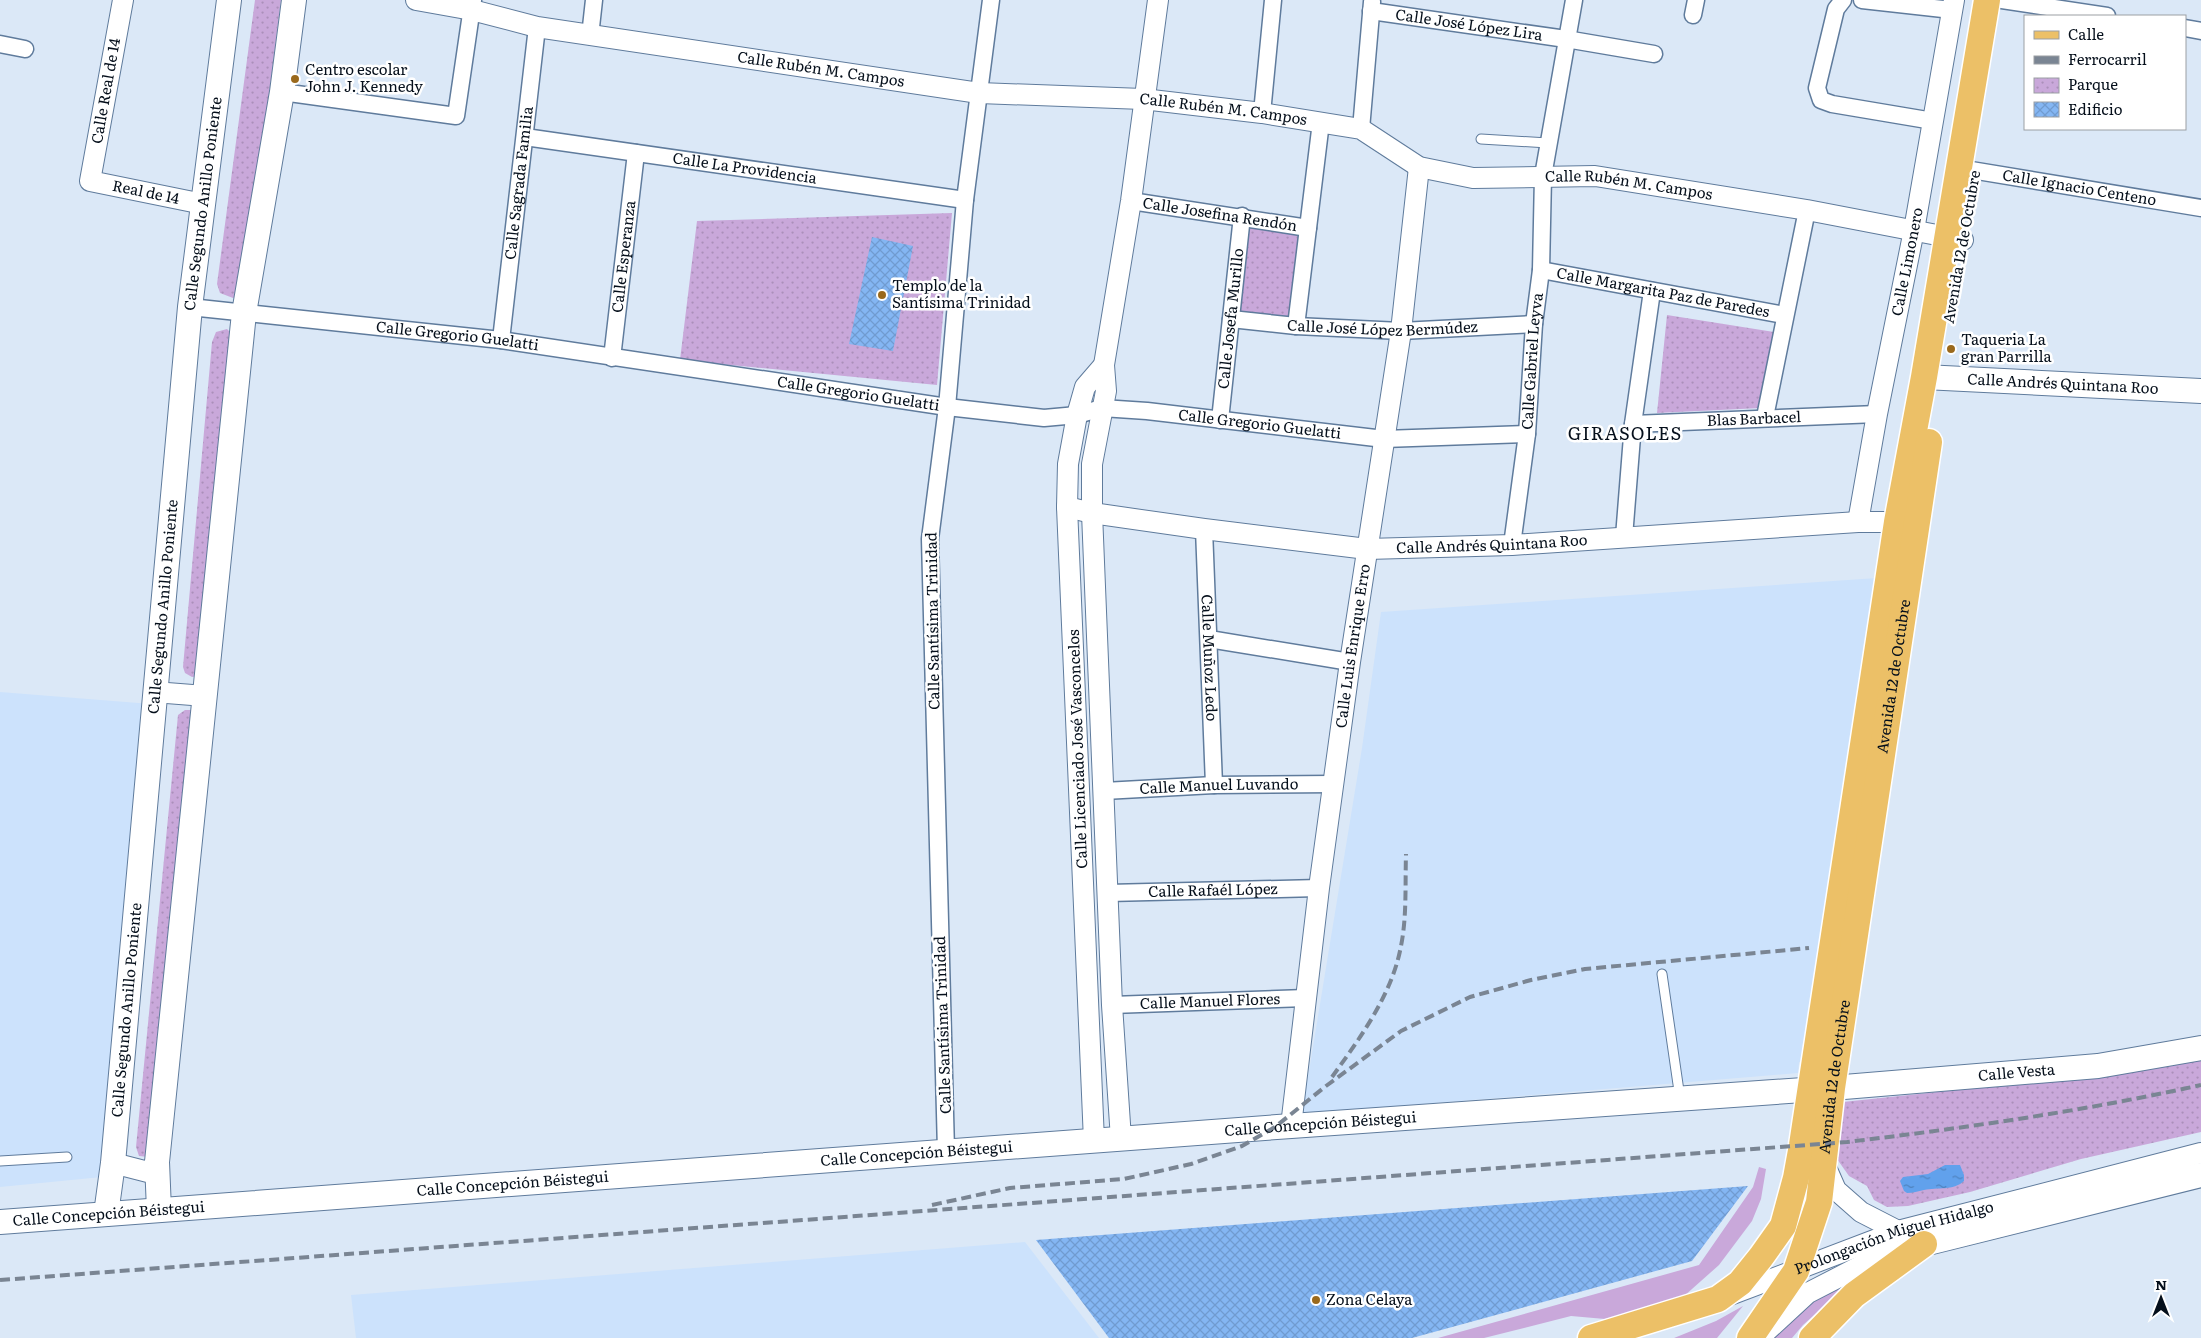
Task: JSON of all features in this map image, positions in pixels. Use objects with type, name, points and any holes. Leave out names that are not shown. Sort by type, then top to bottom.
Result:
[{"type":"main road","name":"Calle Segundo Anillo Poniente","points":[[106,1214],[113,1163],[190,307],[229,0]]},
{"type":"main road","points":[[158,1210],[157,1162],[244,312],[282,92],[294,0]]},
{"type":"main road","name":"Avenida 12 de Octubre","points":[[1967,170],[1987,0]]},
{"type":"main road","name":"Avenida 12 de Octubre","points":[[1750,1338],[1796,1271],[1819,1202],[1825,1165],[1820,1089],[1907,522],[1954,238],[2003,0]]},
{"type":"main road","name":"Calle Andrés Quintana Roo","points":[[1932,378],[2201,391]]},
{"type":"main road","name":"Calle Vesta","points":[[1820,1089],[2098,1066],[2201,1048]]},
{"type":"main road","name":"Avenida 12 de Octubre","points":[[1718,1300],[1740,1283],[1762,1257],[1783,1226],[1796,1178],[1805,1124],[1820,1089]]},
{"type":"main road","name":"Calle Concepción Béistegui","points":[[0,1222],[946,1151],[1820,1089]]},
{"type":"main road","name":"Prolongación Miguel Hidalgo","points":[[1924,1244],[2201,1174]]},
{"type":"main road","points":[[1812,1338],[1854,1294],[1924,1244]]},
{"type":"main road","name":"Prolongación Miguel Hidalgo","points":[[1591,1338],[1718,1300]]},
{"type":"street","name":"Calle Real de 14","points":[[90,181],[123,0]]},
{"type":"street","name":"Calle Rubén M. Campos","points":[[416,0],[473,5],[537,28],[979,93],[1143,99],[1262,112],[1361,129],[1419,167],[1473,178],[1595,176],[1807,210],[1954,238]]},
{"type":"street","points":[[590,36],[594,0]]},
{"type":"street","name":"Calle Santísima Trinidad","points":[[946,1151],[930,539],[947,408],[965,200],[991,0]]},
{"type":"street","name":"Calle Licenciado José Vasconcelos","points":[[1121,1139],[1112,1004],[1092,513],[1092,464],[1106,391],[1104,365],[1130,201],[1158,0]]},
{"type":"street","points":[[1262,112],[1273,0]]},
{"type":"street","name":"Calle Gabriel Leyva","points":[[1512,545],[1527,434],[1534,324],[1541,270],[1543,176],[1574,0]]},
{"type":"street","points":[[1843,0],[1836,9],[1817,88],[1821,100],[1832,104],[1933,121]]},
{"type":"street","points":[[1862,0],[1953,5]]},
{"type":"street","points":[[2003,0],[2100,15]]},
{"type":"street","points":[[282,92],[456,116],[473,5]]},
{"type":"street","name":"Calle Limonero","points":[[1858,522],[1877,414],[1914,230],[1953,5]]},
{"type":"street","points":[[1361,129],[1372,6]]},
{"type":"street","name":"Calle José López Lira","points":[[1372,6],[1654,54]]},
{"type":"street","name":"Calle Sagrada Familia","points":[[500,340],[537,28]]},
{"type":"street","points":[[2186,28],[2201,31]]},
{"type":"street","points":[[0,44],[25,48]]},
{"type":"street","points":[[1296,326],[1321,122]]},
{"type":"street","name":"Calle La Providencia","points":[[525,137],[965,200]]},
{"type":"street","name":"Calle Esperanza","points":[[612,358],[636,153]]},
{"type":"street","name":"Calle Luis Enrique Erro","points":[[1291,1126],[1319,888],[1350,662],[1402,331],[1419,167]]},
{"type":"street","name":"Calle Ignacio Centeno","points":[[1967,170],[2201,208]]},
{"type":"street","name":"Real de 14","points":[[90,181],[203,204]]},
{"type":"street","name":"Calle Josefina Rendón","points":[[1130,201],[1242,216],[1308,228]]},
{"type":"street","points":[[1765,417],[1784,315],[1807,210]]},
{"type":"street","name":"Calle Josefa Murillo","points":[[1220,420],[1242,216]]},
{"type":"street","name":"Calle Margarita Paz de Paredes","points":[[1541,270],[1784,315]]},
{"type":"street","points":[[1624,537],[1633,424],[1652,291]]},
{"type":"street","name":"Calle Gregorio Guelatti","points":[[190,307],[500,340],[947,408],[1044,418],[1077,415],[1102,408],[1384,439],[1527,434]]},
{"type":"street","name":"Calle José López Bermúdez","points":[[1231,319],[1296,326],[1402,331],[1534,324]]},
{"type":"street","name":"Calle Licenciado José Vasconcelos","points":[[1094,1142],[1067,507],[1068,464],[1077,415],[1085,387],[1104,365]]},
{"type":"street","name":"Blas Barbacel","points":[[1633,424],[1765,417],[1877,414]]},
{"type":"street","name":"Calle Andrés Quintana Roo","points":[[1067,507],[1092,513],[1204,529],[1367,549],[1512,545],[1858,522],[1907,522]]},
{"type":"street","name":"Calle Muñoz Ledo","points":[[1204,529],[1210,639],[1214,785]]},
{"type":"street","points":[[1210,639],[1350,662]]},
{"type":"street","points":[[154,692],[205,696]]},
{"type":"street","name":"Calle Manuel Luvando","points":[[1104,791],[1214,785],[1334,784]]},
{"type":"street","name":"Calle Rafaél López","points":[[1108,893],[1319,888]]},
{"type":"street","name":"Calle Manuel Flores","points":[[1112,1004],[1306,998]]},
{"type":"street","points":[[1772,1092],[1793,1103],[1805,1124]]},
{"type":"street","name":"Prolongación Miguel Hidalgo","points":[[1718,1300],[1898,1230],[2201,1153]]},
{"type":"street","points":[[113,1163],[148,1172],[157,1162]]},
{"type":"street","points":[[1825,1165],[1836,1190],[1848,1201],[1861,1212],[1898,1230]]},
{"type":"street","name":"Prolongación Miguel Hidalgo","points":[[1759,1338],[1808,1293],[1874,1259],[1924,1244]]},
{"type":"lane","points":[[1481,139],[1548,143]]},
{"type":"lane","points":[[1662,974],[1680,1098]]},
{"type":"lane","points":[[0,1161],[67,1157]]},
{"type":"shaded area","points":[[1877,578],[1805,1061],[1799,1062],[1798,1073],[1302,1114],[1362,748],[1381,612]]},
{"type":"shaded area","points":[[0,692],[151,704],[102,1177],[0,1187]]},
{"type":"shaded area","points":[[1025,1242],[1099,1338],[356,1338],[351,1295]]},
{"type":"green space","points":[[255,0],[281,0],[244,292],[233,298],[220,293],[217,284]]},
{"type":"green space","points":[[952,213],[937,385],[680,360],[697,221]]},
{"type":"green space","points":[[1248,220],[1303,233],[1292,323],[1239,317]]},
{"type":"green space","points":[[1667,315],[1774,332],[1761,408],[1657,413]]},
{"type":"green space","points":[[227,329],[233,335],[200,676],[192,677],[185,673],[183,667],[212,342],[216,332]]},
{"type":"green space","points":[[185,710],[194,710],[149,1157],[139,1156],[136,1147],[178,715]]},
{"type":"green space","points":[[2201,1059],[2201,1132],[2081,1159],[1970,1192],[1908,1206],[1887,1207],[1874,1200],[1867,1186],[1849,1176],[1837,1159],[1843,1102],[2154,1069]]},
{"type":"green space","points":[[1759,1167],[1766,1169],[1761,1199],[1752,1221],[1719,1265],[1683,1297],[1634,1313],[1605,1319],[1571,1316],[1484,1338],[1438,1338],[1699,1265],[1753,1187]]},
{"type":"green space","points":[[1846,1283],[1846,1287],[1803,1325],[1792,1338],[1771,1338],[1815,1300]]},
{"type":"green space","points":[[1743,1306],[1717,1338],[1674,1338],[1716,1321]]},
{"type":"water","points":[[1945,1165],[1960,1165],[1964,1181],[1950,1187],[1909,1193],[1904,1191],[1900,1181],[1903,1177],[1928,1174]]},
{"type":"building","name":"Templo de la Santísima Trinidad","points":[[872,237],[913,246],[893,351],[849,344]]},
{"type":"building","name":"Zona Celaya","points":[[1748,1186],[1692,1261],[1412,1338],[1109,1338],[1036,1240]]},
{"type":"railway","points":[[1332,1077],[1374,1015],[1383,999],[1397,964],[1404,923],[1406,854]]},
{"type":"railway","points":[[932,1205],[1010,1188],[1124,1179],[1191,1164],[1242,1146],[1275,1127],[1326,1086],[1401,1031],[1470,997],[1531,980],[1585,969],[1809,948]]},
{"type":"railway","points":[[0,1280],[1847,1142],[2024,1118],[2113,1103],[2201,1085]]},
{"type":"place","name":"Centro escolar John J. Kennedy","points":[[295,79]]},
{"type":"place","name":"Templo de la Santísima Trinidad","points":[[882,295]]},
{"type":"place","name":"Taqueria La gran Parrilla","points":[[1951,349]]},
{"type":"place","name":"Zona Celaya","points":[[1316,1300]]},
{"type":"district","name":"GIRASOLES","points":[[1625,434]]}]
